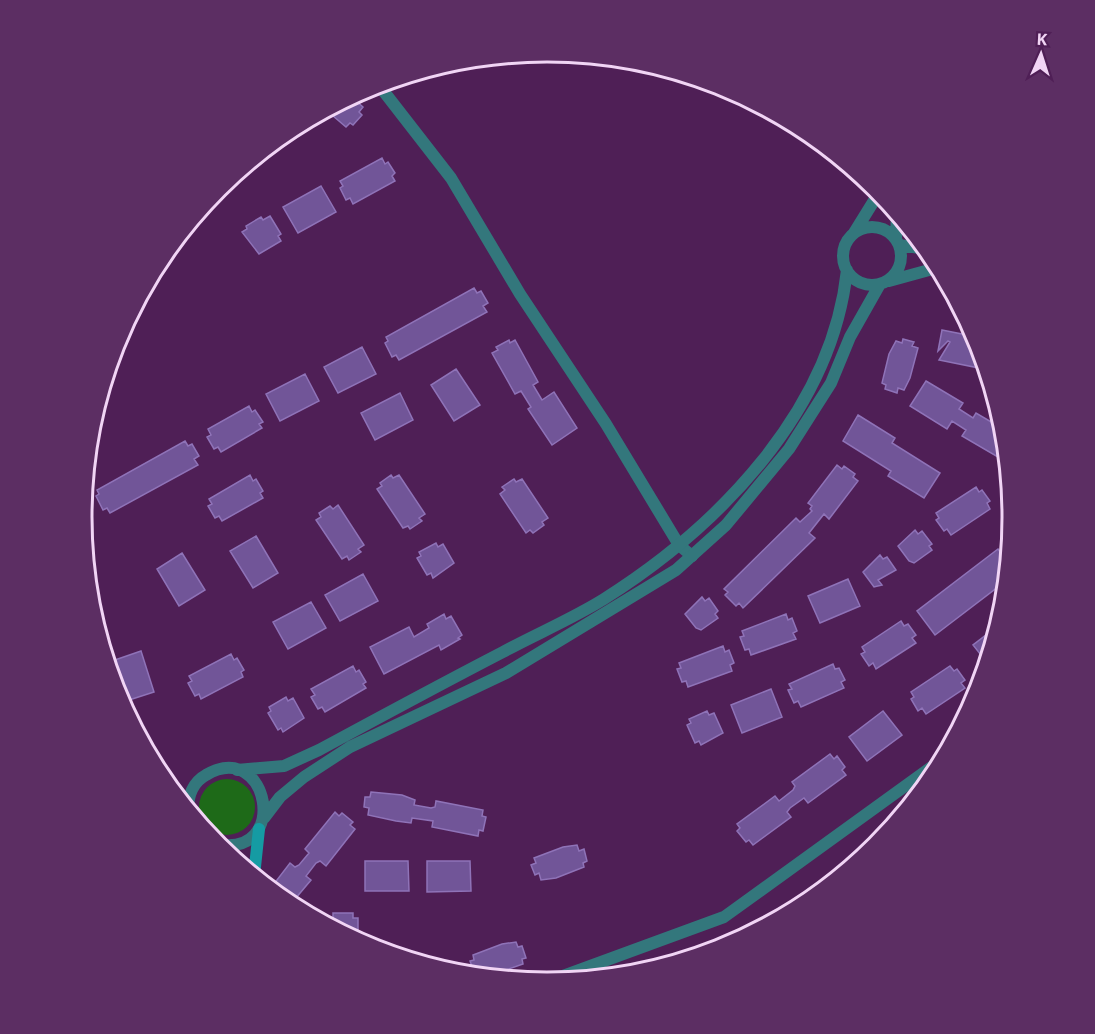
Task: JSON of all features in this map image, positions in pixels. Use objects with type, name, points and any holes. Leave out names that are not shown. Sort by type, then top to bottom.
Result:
[{"type":"main road","points":[[255,866],[261,824]]},
{"type":"street","points":[[384,92],[451,178],[520,294],[606,424],[679,545],[692,556]]},
{"type":"street","points":[[187,795],[201,777],[213,771],[284,766],[319,750],[603,599],[679,545],[756,468],[791,419],[827,355],[837,323],[847,270],[844,251],[874,200]]},
{"type":"street","points":[[231,845],[240,844],[261,824],[280,797],[304,777],[350,747],[506,673],[676,570],[726,525],[789,449],[831,382],[850,337],[884,283],[900,266],[902,257],[897,226]]},
{"type":"street","points":[[853,234],[871,227],[881,228],[898,242],[913,246]]},
{"type":"street","points":[[847,270],[861,283],[884,283],[930,270]]},
{"type":"street","points":[[237,770],[248,775],[260,789],[265,806],[261,824]]},
{"type":"street","points":[[574,972],[724,917],[925,772]]},
{"type":"street","points":[[190,799],[193,788]]},
{"type":"green space","points":[[222,779],[232,779],[243,784],[250,791],[255,802],[255,812],[250,823],[243,830],[232,835],[221,835],[199,810],[199,802],[204,791],[211,784]]},
{"type":"building","points":[[358,103],[363,107],[359,112],[362,115],[353,125],[350,123],[346,127],[333,116]]},
{"type":"building","points":[[382,158],[385,164],[388,162],[395,173],[392,176],[395,181],[353,204],[350,198],[346,200],[340,188],[343,186],[340,181]]},
{"type":"building","points":[[321,186],[336,212],[298,233],[283,207]]},
{"type":"building","points":[[270,216],[281,234],[278,236],[281,241],[259,254],[242,232],[247,229],[246,226],[261,217],[263,220]]},
{"type":"building","points":[[474,288],[477,293],[481,291],[488,303],[483,306],[487,312],[399,360],[396,355],[392,357],[385,343],[388,341],[386,337]]},
{"type":"building","points":[[942,330],[964,334],[978,368],[939,360],[950,342],[948,341],[938,351]]},
{"type":"building","points":[[903,339],[914,342],[912,346],[918,348],[910,378],[904,390],[898,388],[897,393],[885,389],[886,385],[882,383],[889,354],[896,341],[902,343]]},
{"type":"building","points":[[509,340],[510,343],[515,340],[538,382],[533,385],[542,400],[554,392],[577,428],[552,445],[528,409],[531,407],[521,391],[515,394],[492,353],[498,350],[496,347]]},
{"type":"building","points":[[362,347],[376,374],[338,393],[324,367]]},
{"type":"building","points":[[456,369],[480,405],[454,421],[431,385]]},
{"type":"building","points":[[305,374],[319,401],[280,421],[266,394]]},
{"type":"building","points":[[926,381],[963,403],[959,409],[973,418],[976,413],[993,423],[999,458],[962,436],[966,430],[952,421],[947,429],[910,406]]},
{"type":"building","points":[[400,393],[413,420],[375,440],[361,413]]},
{"type":"building","points":[[249,406],[252,412],[255,410],[263,422],[259,424],[262,428],[221,452],[218,447],[214,449],[207,437],[211,435],[208,429]]},
{"type":"building","points":[[858,415],[895,438],[892,443],[940,473],[924,498],[888,476],[891,471],[843,441]]},
{"type":"building","points":[[185,441],[188,446],[192,444],[199,456],[194,459],[198,465],[110,513],[107,508],[103,510],[96,496],[99,494],[97,490]]},
{"type":"building","points":[[837,465],[842,469],[844,466],[855,474],[853,477],[858,481],[829,519],[824,514],[809,533],[815,538],[743,608],[739,603],[736,606],[725,595],[728,592],[724,589],[796,518],[800,522],[812,511],[810,509],[812,506],[808,503]]},
{"type":"building","points":[[250,475],[253,481],[256,479],[263,491],[260,493],[263,498],[222,521],[219,516],[215,518],[208,506],[212,504],[209,499]]},
{"type":"building","points":[[391,475],[393,478],[399,475],[425,514],[419,518],[422,521],[410,529],[408,526],[403,528],[377,489],[382,486],[380,483]]},
{"type":"building","points":[[514,479],[516,482],[522,479],[548,518],[542,522],[544,525],[533,533],[530,530],[526,533],[500,494],[505,490],[502,487]]},
{"type":"building","points":[[976,487],[979,492],[982,490],[990,501],[987,503],[990,509],[951,535],[947,529],[944,531],[936,520],[939,518],[936,513]]},
{"type":"building","points":[[338,505],[364,545],[358,549],[361,552],[349,560],[347,556],[342,559],[316,520],[321,517],[319,513],[330,506],[333,509]]},
{"type":"building","points":[[915,530],[918,534],[922,531],[932,544],[929,546],[932,550],[914,563],[909,561],[898,546]]},
{"type":"building","points":[[256,536],[278,573],[253,588],[230,551]]},
{"type":"building","points":[[436,543],[438,547],[443,544],[454,563],[433,578],[431,573],[427,575],[417,558],[421,556],[419,552]]},
{"type":"building","points":[[998,549],[1001,554],[997,588],[935,635],[917,611]]},
{"type":"building","points":[[182,553],[205,590],[179,606],[157,569]]},
{"type":"building","points":[[880,555],[883,559],[887,557],[896,570],[878,580],[882,585],[874,587],[863,572]]},
{"type":"building","points":[[363,574],[378,601],[340,621],[325,595]]},
{"type":"building","points":[[848,579],[860,606],[820,623],[808,596]]},
{"type":"building","points":[[702,597],[705,601],[709,598],[718,611],[715,614],[718,618],[701,630],[696,628],[685,614]]},
{"type":"building","points":[[311,602],[326,628],[288,649],[273,622]]},
{"type":"building","points":[[444,614],[446,619],[451,616],[462,635],[458,638],[460,639],[441,650],[439,645],[384,674],[370,647],[409,627],[414,637],[429,628],[427,624]]},
{"type":"building","points":[[786,614],[788,620],[792,618],[797,631],[793,633],[796,639],[751,655],[749,649],[745,650],[740,637],[744,636],[742,631]]},
{"type":"building","points":[[901,621],[904,626],[908,624],[916,635],[912,638],[916,643],[876,669],[873,663],[869,666],[861,654],[865,652],[862,647]]},
{"type":"building","points":[[987,634],[981,655],[973,645]]},
{"type":"building","points":[[723,646],[725,652],[729,650],[734,663],[730,665],[732,671],[688,687],[686,681],[682,682],[677,669],[681,668],[679,663]]},
{"type":"building","points":[[141,651],[154,692],[131,699],[115,660]]},
{"type":"building","points":[[231,654],[234,660],[237,658],[244,670],[241,672],[243,677],[201,699],[199,694],[195,696],[188,683],[192,681],[189,676]]},
{"type":"building","points":[[833,664],[835,669],[839,668],[845,680],[841,682],[844,688],[801,707],[798,701],[794,703],[788,690],[792,689],[789,684]]},
{"type":"building","points":[[353,666],[356,672],[359,670],[366,682],[363,684],[366,688],[325,712],[322,707],[318,709],[311,697],[315,695],[311,689]]},
{"type":"building","points":[[950,666],[954,671],[957,669],[965,680],[961,683],[965,688],[926,714],[922,708],[918,711],[911,699],[914,697],[911,692]]},
{"type":"building","points":[[771,689],[782,717],[742,733],[731,705]]},
{"type":"building","points":[[286,697],[288,701],[293,698],[304,718],[283,732],[281,728],[278,730],[268,713],[271,711],[269,707]]},
{"type":"building","points":[[707,711],[709,715],[714,713],[723,733],[701,745],[699,741],[695,743],[687,725],[691,723],[689,719]]},
{"type":"building","points":[[883,711],[902,735],[867,761],[849,737]]},
{"type":"building","points":[[830,754],[834,759],[837,756],[845,767],[842,770],[846,775],[808,803],[804,798],[790,808],[787,812],[791,817],[753,845],[749,840],[746,842],[737,831],[740,828],[737,824],[775,796],[779,801],[793,790],[795,786],[792,782]]},
{"type":"building","points":[[371,792],[402,795],[415,800],[414,805],[431,808],[435,807],[436,801],[483,810],[482,816],[486,817],[483,831],[479,830],[478,836],[432,827],[433,821],[412,818],[411,823],[368,815],[369,808],[364,807],[365,797],[370,797]]},
{"type":"building","points":[[335,812],[339,816],[342,813],[353,822],[350,825],[355,829],[326,866],[320,861],[316,863],[306,876],[311,880],[296,897],[275,882],[290,863],[295,867],[299,865],[309,853],[305,849]]},
{"type":"building","points":[[577,845],[579,851],[584,849],[587,861],[583,863],[584,867],[556,878],[541,880],[539,873],[535,875],[531,865],[536,863],[534,858],[563,847]]},
{"type":"building","points":[[365,861],[408,861],[409,891],[365,891]]},
{"type":"building","points":[[427,861],[470,861],[471,891],[427,892]]},
{"type":"building","points":[[333,913],[353,913],[353,918],[358,918],[358,931],[346,926],[333,918]]},
{"type":"building","points":[[516,942],[518,947],[522,946],[526,958],[522,959],[523,964],[504,971],[472,966],[470,961],[474,960],[473,955],[502,944]]}]
